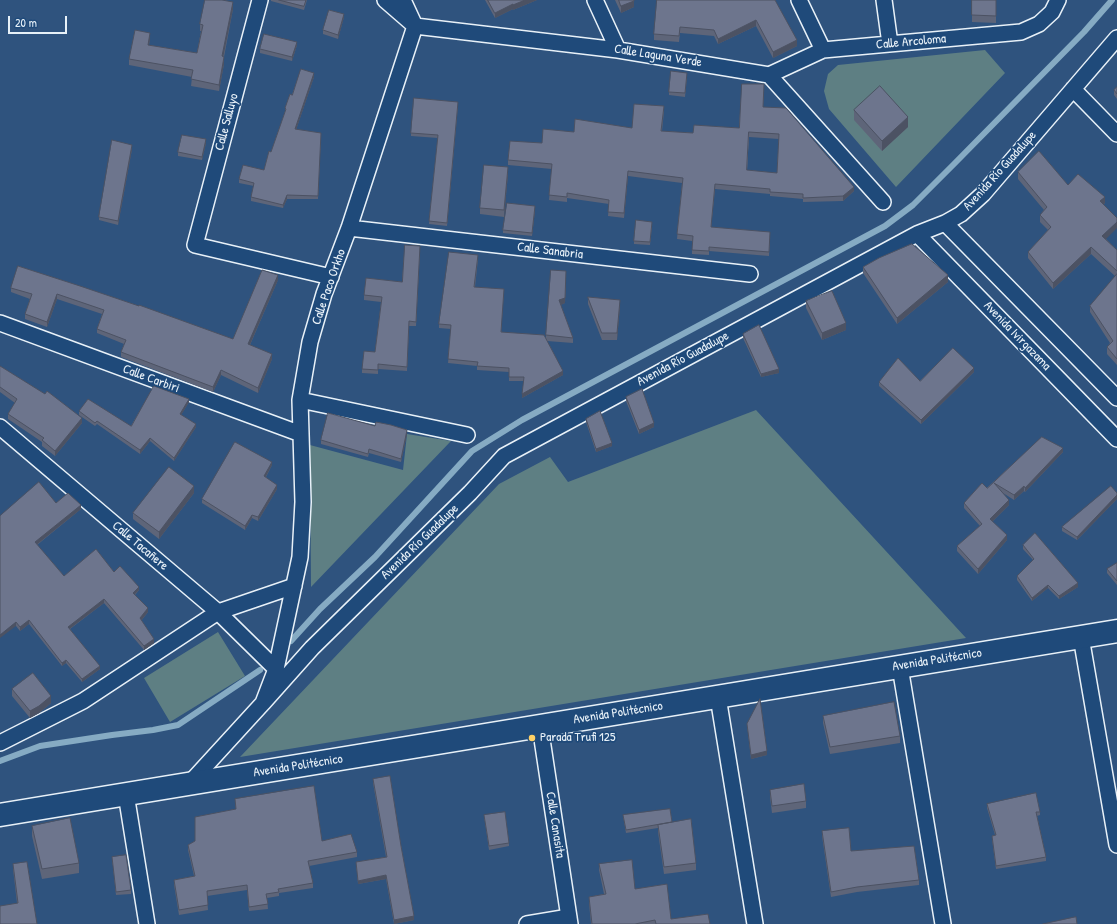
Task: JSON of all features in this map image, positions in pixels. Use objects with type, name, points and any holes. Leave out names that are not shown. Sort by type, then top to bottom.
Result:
[{"type":"street","name":"Calle Salluyo","points":[[260,0],[195,245],[331,277]]},
{"type":"street","points":[[386,0],[415,26]]},
{"type":"street","points":[[403,0],[415,26]]},
{"type":"street","points":[[595,0],[618,50]]},
{"type":"street","points":[[799,0],[823,50]]},
{"type":"street","points":[[884,0],[890,44]]},
{"type":"street","name":"Calle Arcoloma","points":[[769,75],[823,50],[1021,32],[1039,24],[1055,6]]},
{"type":"street","name":"Calle Laguna Verde","points":[[415,26],[618,50],[769,75]]},
{"type":"street","name":"Calle Paco Orkho","points":[[263,703],[276,669],[300,557],[303,502],[300,400],[310,342],[324,294],[349,228],[415,26]]},
{"type":"street","name":"Avenida Río Guadalupe","points":[[188,785],[312,648],[470,493],[504,456],[917,234],[945,223],[961,214],[983,194],[1117,38]]},
{"type":"street","points":[[769,75],[883,202]]},
{"type":"street","points":[[1073,89],[1117,134]]},
{"type":"street","points":[[945,223],[1117,398]]},
{"type":"street","name":"Calle Sanabria","points":[[349,228],[750,274]]},
{"type":"street","name":"Avenida Ivirgazama","points":[[917,234],[1117,439]]},
{"type":"street","name":"Calle Carbiri","points":[[0,323],[301,434]]},
{"type":"street","points":[[300,400],[467,435]]},
{"type":"street","name":"Calle Tacañere","points":[[0,427],[218,612],[276,669]]},
{"type":"street","points":[[0,743],[83,701],[218,612],[294,586]]},
{"type":"street","name":"Avenida Politécnico","points":[[0,815],[1117,631]]},
{"type":"street","points":[[1081,636],[1117,845]]},
{"type":"street","points":[[900,667],[943,924]]},
{"type":"street","points":[[718,697],[755,924]]},
{"type":"street","name":"Calle Canasita","points":[[540,726],[570,921]]},
{"type":"street","points":[[126,794],[147,924]]},
{"type":"street","points":[[527,924],[570,921]]},
{"type":"green space","points":[[985,50],[1005,73],[896,187],[829,109],[824,91],[828,74],[838,65]]},
{"type":"green space","points":[[756,410],[966,638],[240,757],[499,484],[550,457],[568,482]]},
{"type":"green space","points":[[407,434],[451,441],[311,587],[310,445],[403,470]]},
{"type":"green space","points":[[218,632],[245,676],[170,722],[144,678]]},
{"type":"building","points":[[205,0],[222,0],[233,2],[222,56],[224,57],[219,85],[191,79],[193,70],[129,59],[135,30],[150,33],[148,45],[197,53],[203,25],[200,24]]},
{"type":"building","points":[[279,0],[306,0],[304,6]]},
{"type":"building","points":[[488,0],[525,0],[495,13]]},
{"type":"building","points":[[619,0],[634,0],[634,1],[621,6]]},
{"type":"building","points":[[657,0],[775,0],[797,40],[773,52],[756,20],[718,39],[714,30],[680,27],[679,36],[654,34]]},
{"type":"building","points":[[972,0],[996,0],[996,16],[972,15]]},
{"type":"building","points":[[329,10],[344,14],[338,35],[323,30]]},
{"type":"building","points":[[264,34],[297,42],[292,57],[260,49]]},
{"type":"building","points":[[301,69],[314,73],[295,129],[321,133],[318,196],[287,195],[283,205],[251,197],[254,183],[239,179],[243,165],[264,170],[269,151],[271,152],[290,94],[292,95]]},
{"type":"building","points":[[671,71],[687,73],[685,93],[669,92]]},
{"type":"building","points":[[742,84],[764,84],[763,107],[786,108],[854,187],[843,196],[803,198],[803,194],[770,192],[770,189],[715,184],[711,227],[770,232],[769,252],[709,247],[709,251],[692,250],[693,236],[677,234],[683,178],[628,171],[624,213],[608,212],[609,200],[567,193],[567,197],[549,195],[552,164],[508,160],[510,141],[542,143],[543,129],[574,132],[575,119],[632,128],[634,104],[664,106],[661,131],[693,133],[694,125],[739,128]],"holes":[[[749,132],[779,134],[777,173],[747,170]]]},
{"type":"building","points":[[880,86],[908,117],[882,141],[854,110]]},
{"type":"building","points":[[1117,87],[1117,94],[1114,90]]},
{"type":"building","points":[[414,98],[458,102],[447,223],[429,221],[438,135],[411,133]]},
{"type":"building","points":[[182,135],[206,139],[202,157],[178,152]]},
{"type":"building","points":[[112,140],[132,145],[118,221],[99,217]]},
{"type":"building","points":[[1039,151],[1068,185],[1078,174],[1105,197],[1100,201],[1117,218],[1117,222],[1102,236],[1117,250],[1117,271],[1091,247],[1053,283],[1028,252],[1051,227],[1040,215],[1047,207],[1018,172]]},
{"type":"building","points":[[484,165],[508,167],[504,210],[480,208]]},
{"type":"building","points":[[507,203],[535,206],[532,233],[503,230]]},
{"type":"building","points":[[636,220],[652,222],[650,242],[634,241]]},
{"type":"building","points":[[912,244],[948,275],[897,318],[863,267],[879,258]]},
{"type":"building","points":[[405,245],[420,246],[416,322],[409,321],[407,367],[378,364],[378,370],[362,369],[364,351],[375,352],[382,297],[364,295],[366,278],[402,282]]},
{"type":"building","points":[[449,252],[478,255],[474,287],[504,289],[501,332],[544,335],[563,371],[522,394],[524,377],[509,377],[509,368],[477,366],[478,362],[448,359],[451,325],[439,324]]},
{"type":"building","points":[[18,266],[139,305],[233,339],[262,270],[278,275],[248,344],[272,354],[258,388],[221,370],[213,387],[121,352],[126,340],[97,329],[104,310],[57,294],[47,322],[25,314],[32,294],[11,288]]},
{"type":"building","points":[[551,270],[566,271],[565,298],[559,300],[573,338],[546,335]]},
{"type":"building","points":[[1117,274],[1117,359],[1107,347],[1113,341],[1090,306]]},
{"type":"building","points":[[832,291],[846,323],[822,333],[806,301]]},
{"type":"building","points":[[588,297],[620,300],[617,333],[602,333]]},
{"type":"building","points":[[759,325],[779,369],[761,374],[743,334]]},
{"type":"building","points":[[953,348],[974,368],[921,420],[879,382],[898,358],[920,381]]},
{"type":"building","points":[[0,366],[45,394],[47,391],[82,418],[55,451],[42,440],[44,438],[8,414],[17,399],[0,387]]},
{"type":"building","points":[[154,386],[189,399],[180,414],[196,424],[174,458],[150,438],[140,450],[97,421],[95,423],[79,411],[88,399],[131,426]]},
{"type":"building","points":[[642,389],[654,423],[639,430],[626,397]]},
{"type":"building","points":[[600,411],[612,443],[596,449],[586,419]]},
{"type":"building","points":[[328,413],[375,426],[376,422],[407,430],[401,459],[369,449],[368,454],[321,440]]},
{"type":"building","points":[[1042,437],[1063,448],[1025,488],[1024,486],[1014,495],[994,483],[1009,500],[990,519],[1007,535],[978,569],[957,546],[982,524],[964,503],[982,483],[987,488]]},
{"type":"building","points":[[235,442],[272,462],[264,476],[277,485],[258,517],[252,515],[245,526],[202,499]]},
{"type":"building","points":[[169,467],[194,486],[159,532],[133,513]]},
{"type":"building","points":[[39,482],[56,503],[68,493],[81,505],[35,542],[64,576],[96,549],[114,572],[120,566],[139,587],[133,593],[148,608],[140,618],[154,639],[144,646],[104,599],[68,627],[100,666],[82,679],[66,660],[62,663],[29,620],[20,627],[16,622],[0,635],[0,516]]},
{"type":"building","points":[[1111,486],[1117,495],[1077,537],[1062,527]]},
{"type":"building","points":[[1035,533],[1078,583],[1059,596],[1048,585],[1032,598],[1017,576],[1034,559],[1023,545]]},
{"type":"building","points":[[1117,563],[1117,581],[1107,569]]},
{"type":"building","points":[[33,673],[51,696],[30,711],[12,689]]},
{"type":"building","points":[[760,699],[767,751],[751,755],[747,724]]},
{"type":"building","points":[[894,702],[900,736],[830,747],[823,716]]},
{"type":"building","points":[[390,776],[414,916],[394,920],[386,875],[358,881],[356,862],[387,857],[373,779]]},
{"type":"building","points":[[804,784],[806,801],[772,806],[770,790]]},
{"type":"building","points":[[314,786],[322,841],[351,834],[357,852],[308,861],[313,883],[278,889],[279,892],[266,894],[268,904],[249,907],[247,885],[207,891],[208,905],[179,910],[174,880],[195,876],[188,845],[195,841],[195,817],[236,809],[235,799]]},
{"type":"building","points":[[1036,793],[1040,812],[1036,812],[1046,857],[996,866],[992,836],[996,835],[987,804]]},
{"type":"building","points":[[670,809],[672,822],[626,830],[623,815]]},
{"type":"building","points":[[505,812],[509,843],[489,846],[484,815]]},
{"type":"building","points":[[70,818],[79,863],[42,869],[32,826]]},
{"type":"building","points":[[691,819],[696,863],[664,867],[658,825]]},
{"type":"building","points":[[849,828],[851,851],[914,846],[919,880],[857,887],[831,892],[822,831]]},
{"type":"building","points":[[126,855],[131,890],[116,892],[112,857]]},
{"type":"building","points":[[632,860],[635,889],[667,884],[671,919],[708,914],[710,924],[656,924],[655,920],[635,924],[592,924],[589,897],[606,894],[599,864]]},
{"type":"building","points":[[27,862],[37,924],[0,924],[0,906],[18,903],[13,864]]},
{"type":"building","points":[[1076,917],[1077,924],[1043,924]]},
{"type":"waterway","points":[[291,641],[320,609],[375,557],[472,451],[522,420],[885,226],[913,205],[1084,32],[1112,0]]},
{"type":"waterway","points":[[0,761],[40,746],[178,725],[260,670]]},
{"type":"place","name":"Parada Trufi 125","points":[[532,738]]}]
